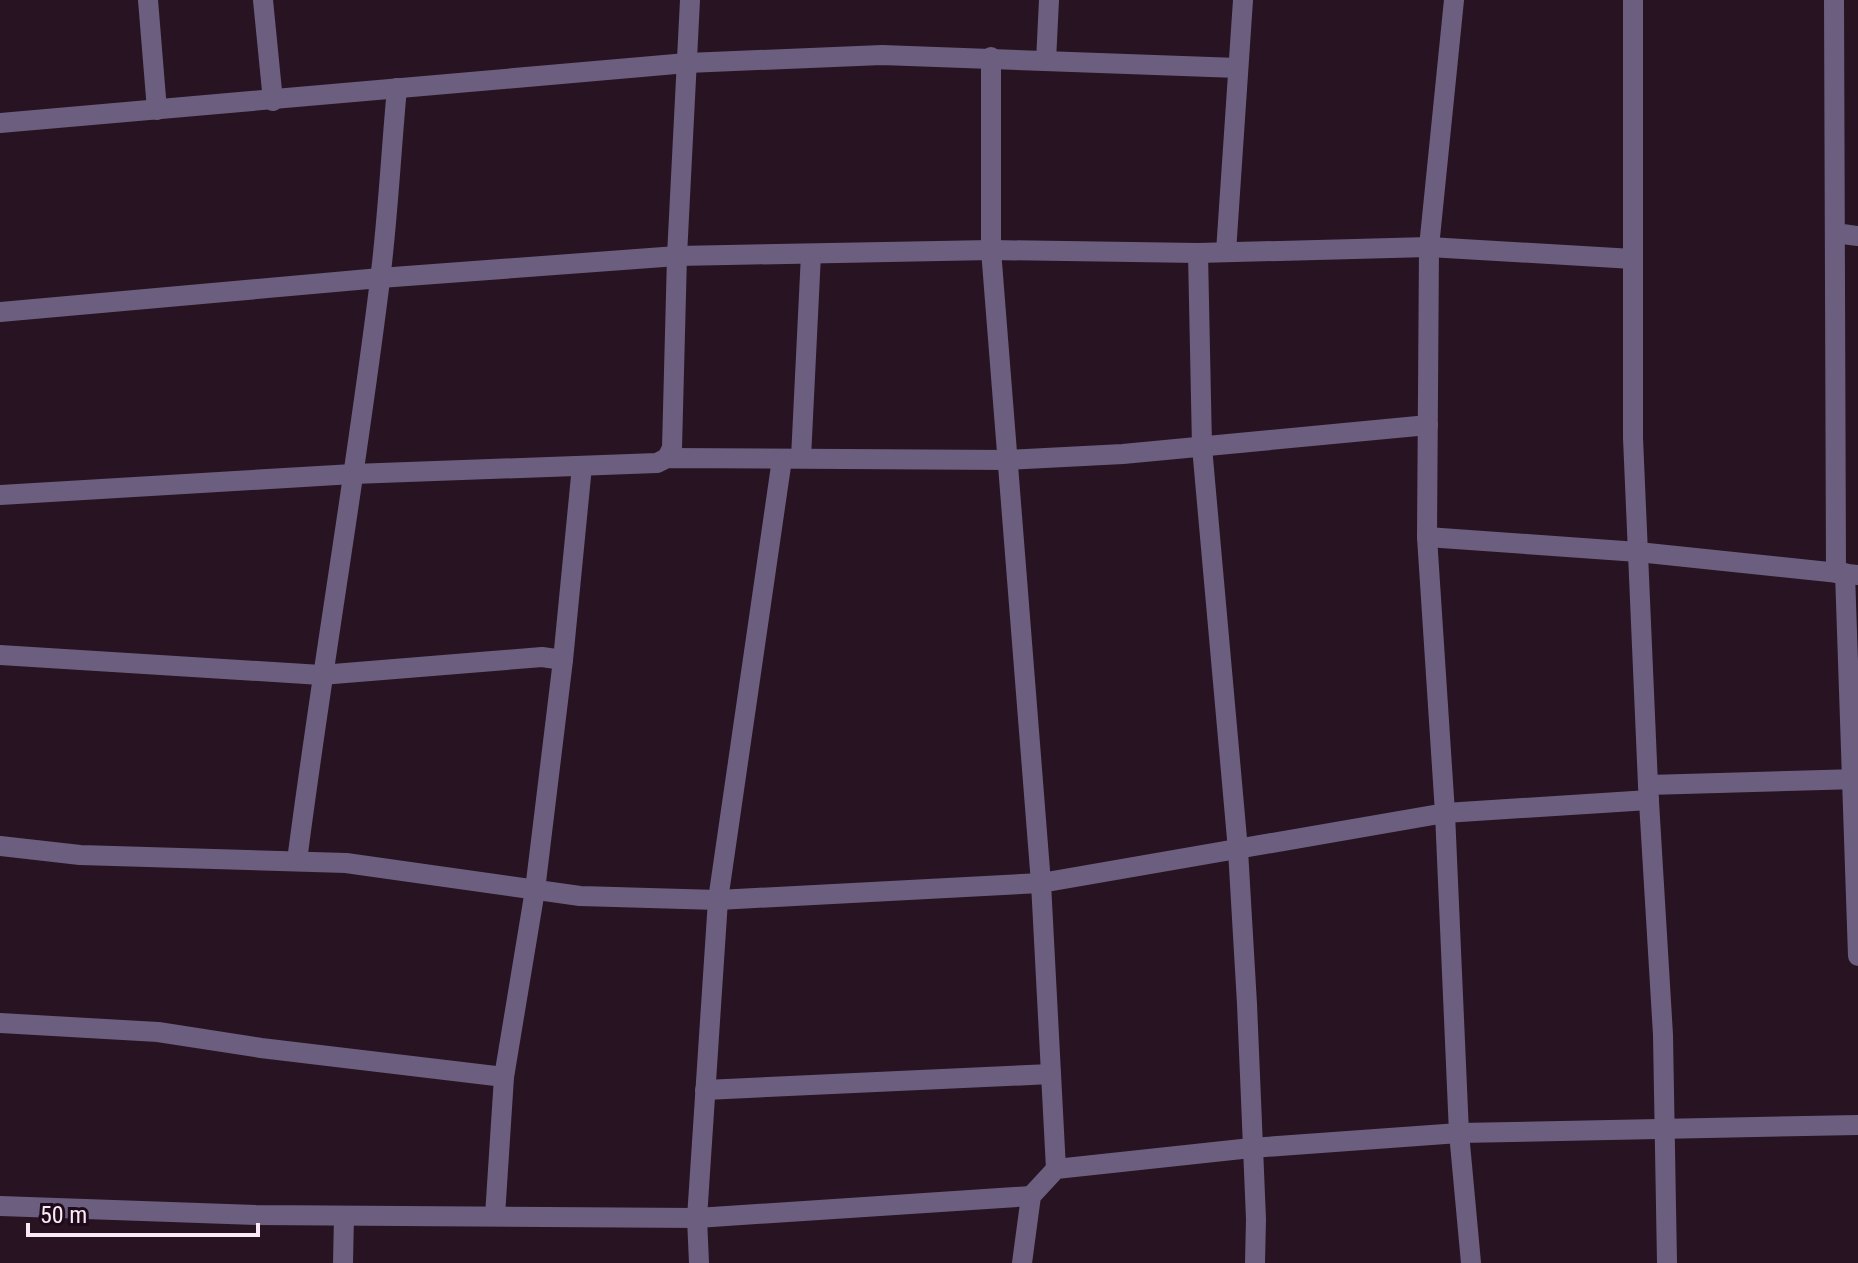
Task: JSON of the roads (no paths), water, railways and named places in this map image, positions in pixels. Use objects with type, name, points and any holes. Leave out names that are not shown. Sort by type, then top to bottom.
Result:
[{"type":"street","points":[[148,0],[157,110]]},
{"type":"street","points":[[263,0],[273,101]]},
{"type":"street","points":[[667,458],[672,448],[677,256],[690,0]]},
{"type":"street","points":[[1046,61],[1049,0]]},
{"type":"street","points":[[1226,252],[1243,0]]},
{"type":"street","points":[[1454,0],[1429,247],[1427,537],[1445,813],[1459,1133],[1471,1263]]},
{"type":"street","points":[[1633,0],[1633,438],[1663,1035],[1667,1263]]},
{"type":"street","points":[[1834,0],[1835,233],[1855,779],[1858,956]]},
{"type":"street","points":[[0,123],[687,63],[882,55],[1238,68]]},
{"type":"street","points":[[991,57],[991,250],[1041,883],[1056,1169]]},
{"type":"street","points":[[297,861],[321,675],[380,278],[397,88]]},
{"type":"street","points":[[1835,233],[1858,236]]},
{"type":"street","points":[[0,312],[380,278],[677,256],[991,250],[1198,253],[1429,247],[1633,259]]},
{"type":"street","points":[[1198,253],[1202,447],[1238,850],[1256,1219],[1255,1263]]},
{"type":"street","points":[[699,1263],[697,1218],[718,900],[792,459],[811,254]]},
{"type":"street","points":[[0,495],[353,474],[657,463],[667,458],[1008,460],[1123,454],[1428,425]]},
{"type":"street","points":[[495,1216],[504,1077],[535,890],[563,660],[582,466]]},
{"type":"street","points":[[1427,537],[1638,552],[1847,574]]},
{"type":"street","points":[[0,655],[321,675],[542,657],[563,660]]},
{"type":"street","points":[[0,846],[80,855],[346,863],[580,896],[718,900],[1041,883],[1445,813],[1649,792],[1855,779]]},
{"type":"street","points":[[0,1023],[158,1032],[261,1048],[504,1077]]},
{"type":"street","points":[[705,1090],[1051,1074]]},
{"type":"street","points":[[1022,1263],[1031,1196],[1056,1169],[1251,1148],[1459,1133],[1858,1125]]},
{"type":"street","points":[[0,1206],[344,1216],[697,1218],[1031,1196]]},
{"type":"street","points":[[343,1263],[344,1216]]}]
